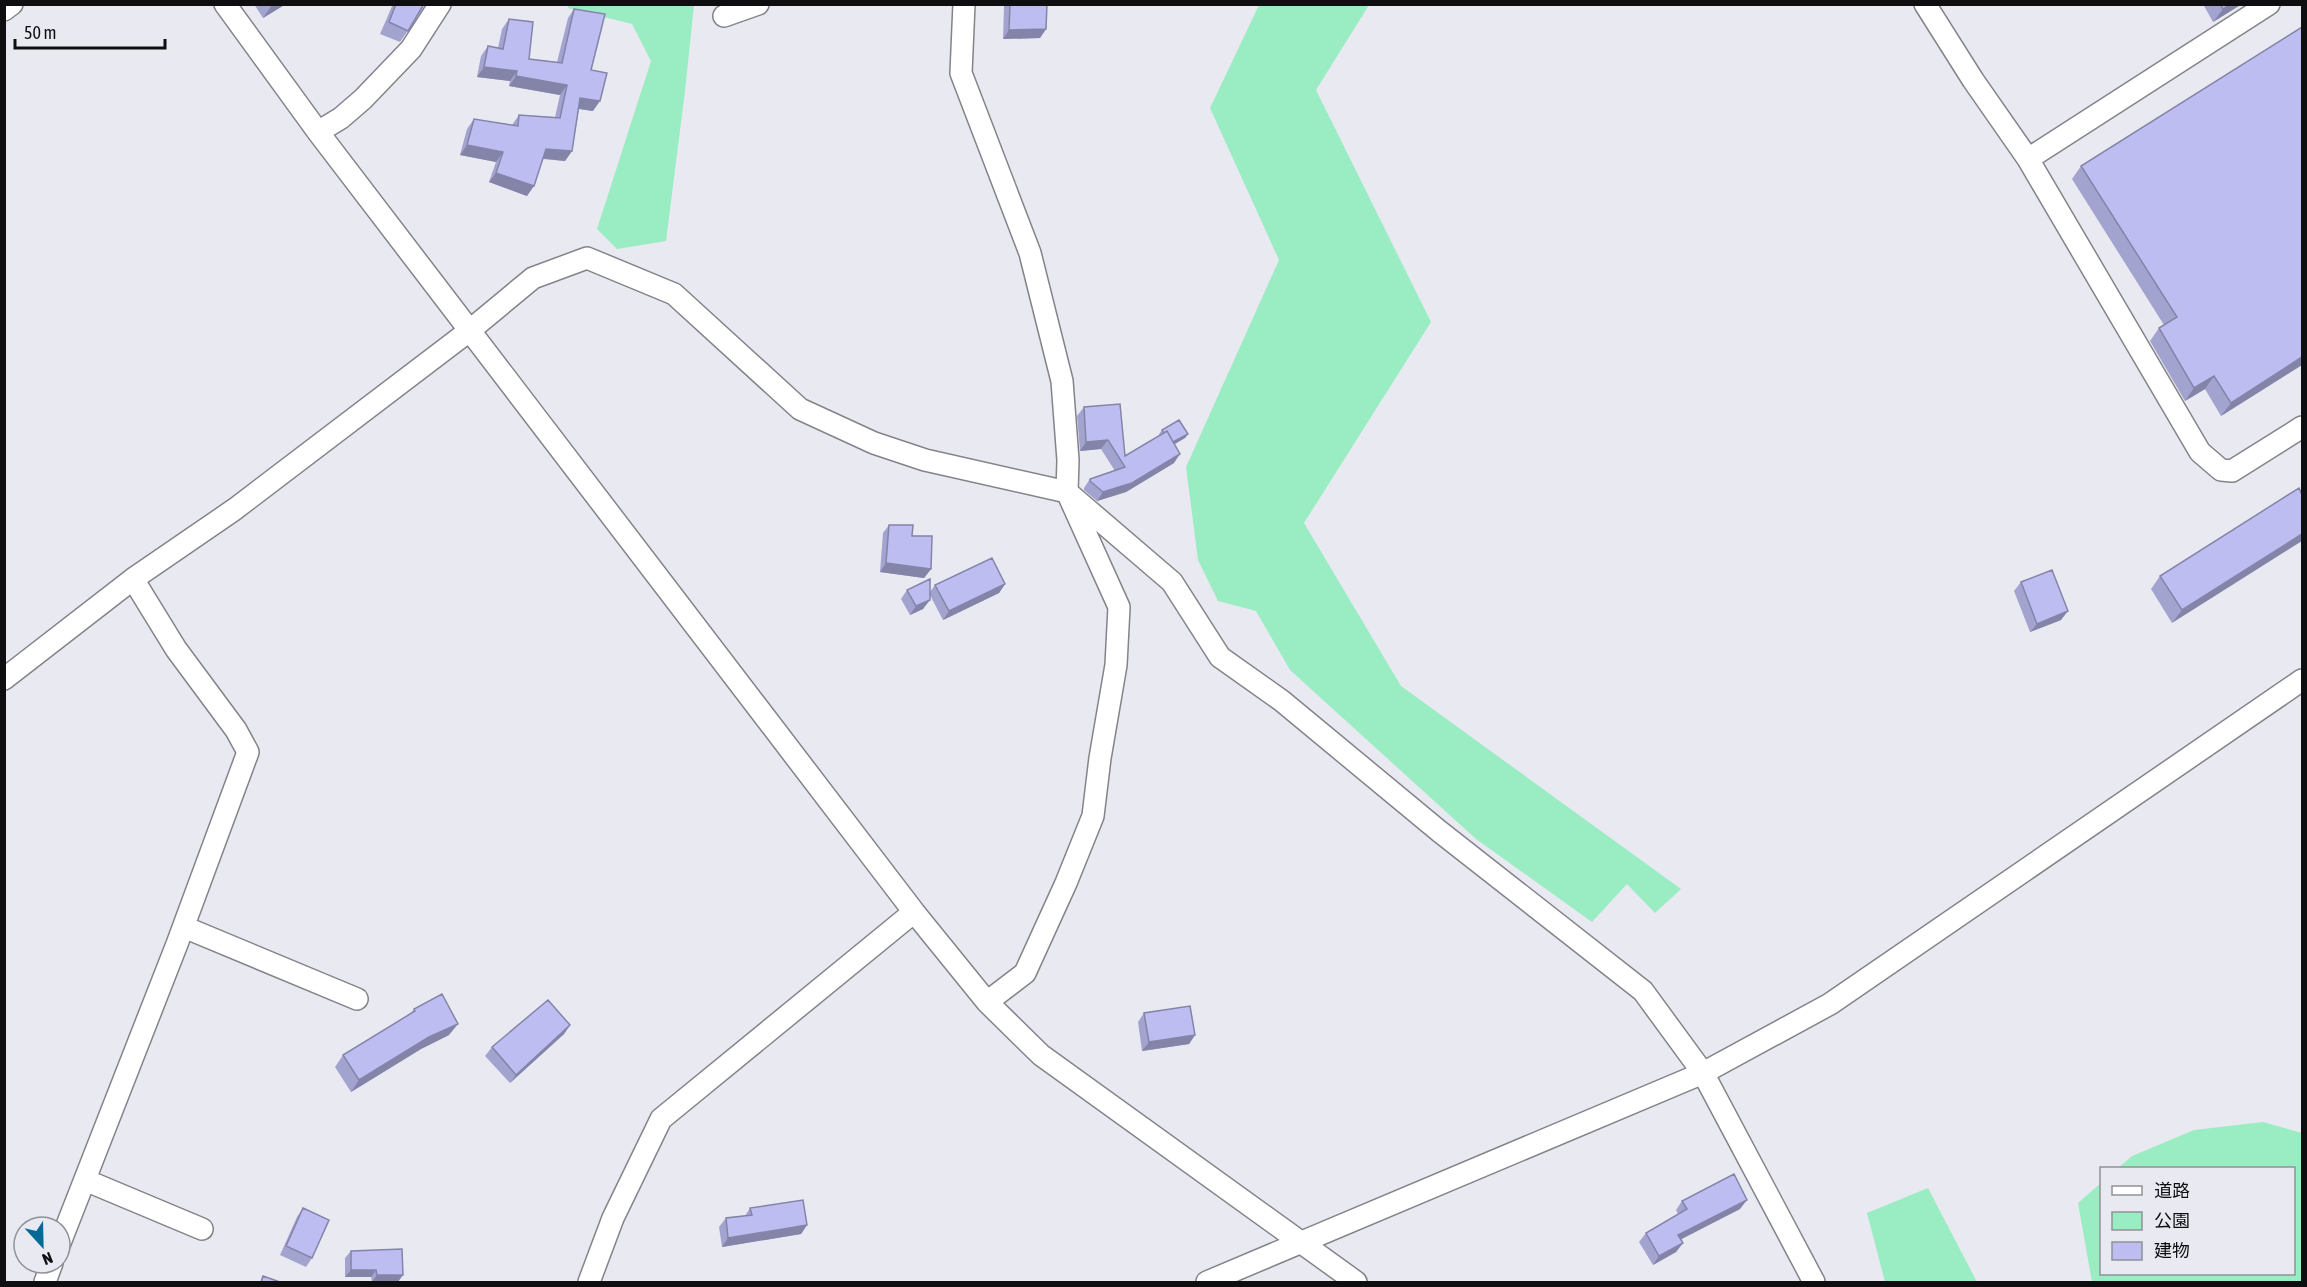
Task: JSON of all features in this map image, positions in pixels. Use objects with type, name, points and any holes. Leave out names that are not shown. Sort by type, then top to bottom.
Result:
[{"type":"street","points":[[4,10],[12,4]]},
{"type":"street","points":[[225,4],[318,132],[469,331],[914,912],[987,1002],[1041,1055],[1356,1282]]},
{"type":"street","points":[[318,132],[341,118],[363,99],[411,49],[440,4]]},
{"type":"street","points":[[724,16],[758,4]]},
{"type":"street","points":[[964,4],[961,73],[1030,253],[1062,381],[1068,460],[1067,492],[1119,607],[1116,665],[1100,758],[1093,816],[1066,883],[1025,973],[987,1002]]},
{"type":"street","points":[[1925,4],[1972,80],[2028,159],[2200,452],[2221,470],[2232,471],[2302,427]]},
{"type":"street","points":[[2028,159],[2269,4]]},
{"type":"street","points":[[4,679],[133,579],[235,508],[469,331],[532,278],[587,258],[674,294],[800,409],[874,443],[925,460],[1067,492],[1172,582],[1220,657],[1282,700],[1439,831],[1643,991],[1702,1073],[1814,1282]]},
{"type":"street","points":[[71,1215],[184,927],[248,752],[236,730],[176,649],[133,579]]},
{"type":"street","points":[[1207,1282],[1302,1244],[1702,1073],[1830,1004],[2302,680]]},
{"type":"street","points":[[589,1282],[613,1218],[661,1119],[914,912]]},
{"type":"street","points":[[184,927],[357,999]]},
{"type":"street","points":[[85,1180],[202,1229]]},
{"type":"green space","points":[[569,4],[694,5],[666,241],[617,249],[597,229],[651,61],[632,24],[568,8]]},
{"type":"green space","points":[[1259,5],[1369,5],[1316,90],[1431,322],[1304,523],[1401,686],[1681,889],[1655,913],[1627,884],[1592,922],[1476,839],[1290,670],[1256,611],[1218,601],[1198,560],[1186,467],[1279,260],[1210,108]]},
{"type":"green space","points":[[2263,1122],[2302,1133],[2302,1282],[2092,1282],[2078,1203],[2100,1184],[2100,1275],[2295,1275],[2295,1167],[2119,1167],[2132,1156],[2194,1130]]},
{"type":"green space","points":[[1928,1188],[1977,1282],[1885,1282],[1867,1213]]},
{"type":"building","points":[[396,4],[424,4],[408,31],[389,22]]},
{"type":"building","points":[[1010,4],[1047,4],[1046,29],[1009,30]]},
{"type":"building","points":[[2220,4],[2230,4],[2223,9]]},
{"type":"building","points":[[574,9],[605,14],[591,70],[607,73],[600,101],[580,98],[572,151],[546,149],[534,186],[496,173],[503,152],[467,145],[474,119],[518,126],[519,115],[560,118],[567,85],[516,76],[517,71],[484,67],[488,46],[503,49],[509,19],[533,22],[529,59],[562,63]]},
{"type":"building","points":[[2302,27],[2302,357],[2231,403],[2214,376],[2194,388],[2159,328],[2177,317],[2081,166]]},
{"type":"building","points":[[1120,404],[1125,456],[1167,431],[1180,454],[1132,483],[1103,492],[1090,479],[1125,467],[1108,440],[1086,442],[1084,407]]},
{"type":"building","points":[[1179,420],[1188,434],[1173,442],[1167,431],[1164,433],[1162,430]]},
{"type":"building","points":[[2299,488],[2302,495],[2302,534],[2182,610],[2160,576]]},
{"type":"building","points":[[889,525],[913,525],[912,536],[932,536],[931,569],[886,563]]},
{"type":"building","points":[[992,558],[1005,584],[949,611],[935,585]]},
{"type":"building","points":[[2052,570],[2068,611],[2037,624],[2021,582]]},
{"type":"building","points":[[930,579],[930,600],[916,606],[907,590]]},
{"type":"building","points":[[442,994],[458,1024],[429,1037],[359,1080],[343,1055],[415,1011],[414,1009]]},
{"type":"building","points":[[548,1000],[570,1025],[516,1075],[492,1047]]},
{"type":"building","points":[[1190,1006],[1195,1035],[1149,1042],[1144,1013]]},
{"type":"building","points":[[1734,1174],[1747,1200],[1678,1235],[1683,1243],[1659,1256],[1646,1233],[1687,1209],[1682,1201]]},
{"type":"building","points":[[803,1200],[807,1225],[728,1238],[726,1218],[752,1215],[750,1208]]},
{"type":"building","points":[[303,1208],[329,1220],[312,1258],[286,1246]]},
{"type":"building","points":[[402,1249],[403,1275],[377,1275],[376,1270],[351,1270],[351,1251]]},
{"type":"building","points":[[263,1276],[280,1282],[261,1282]]}]
